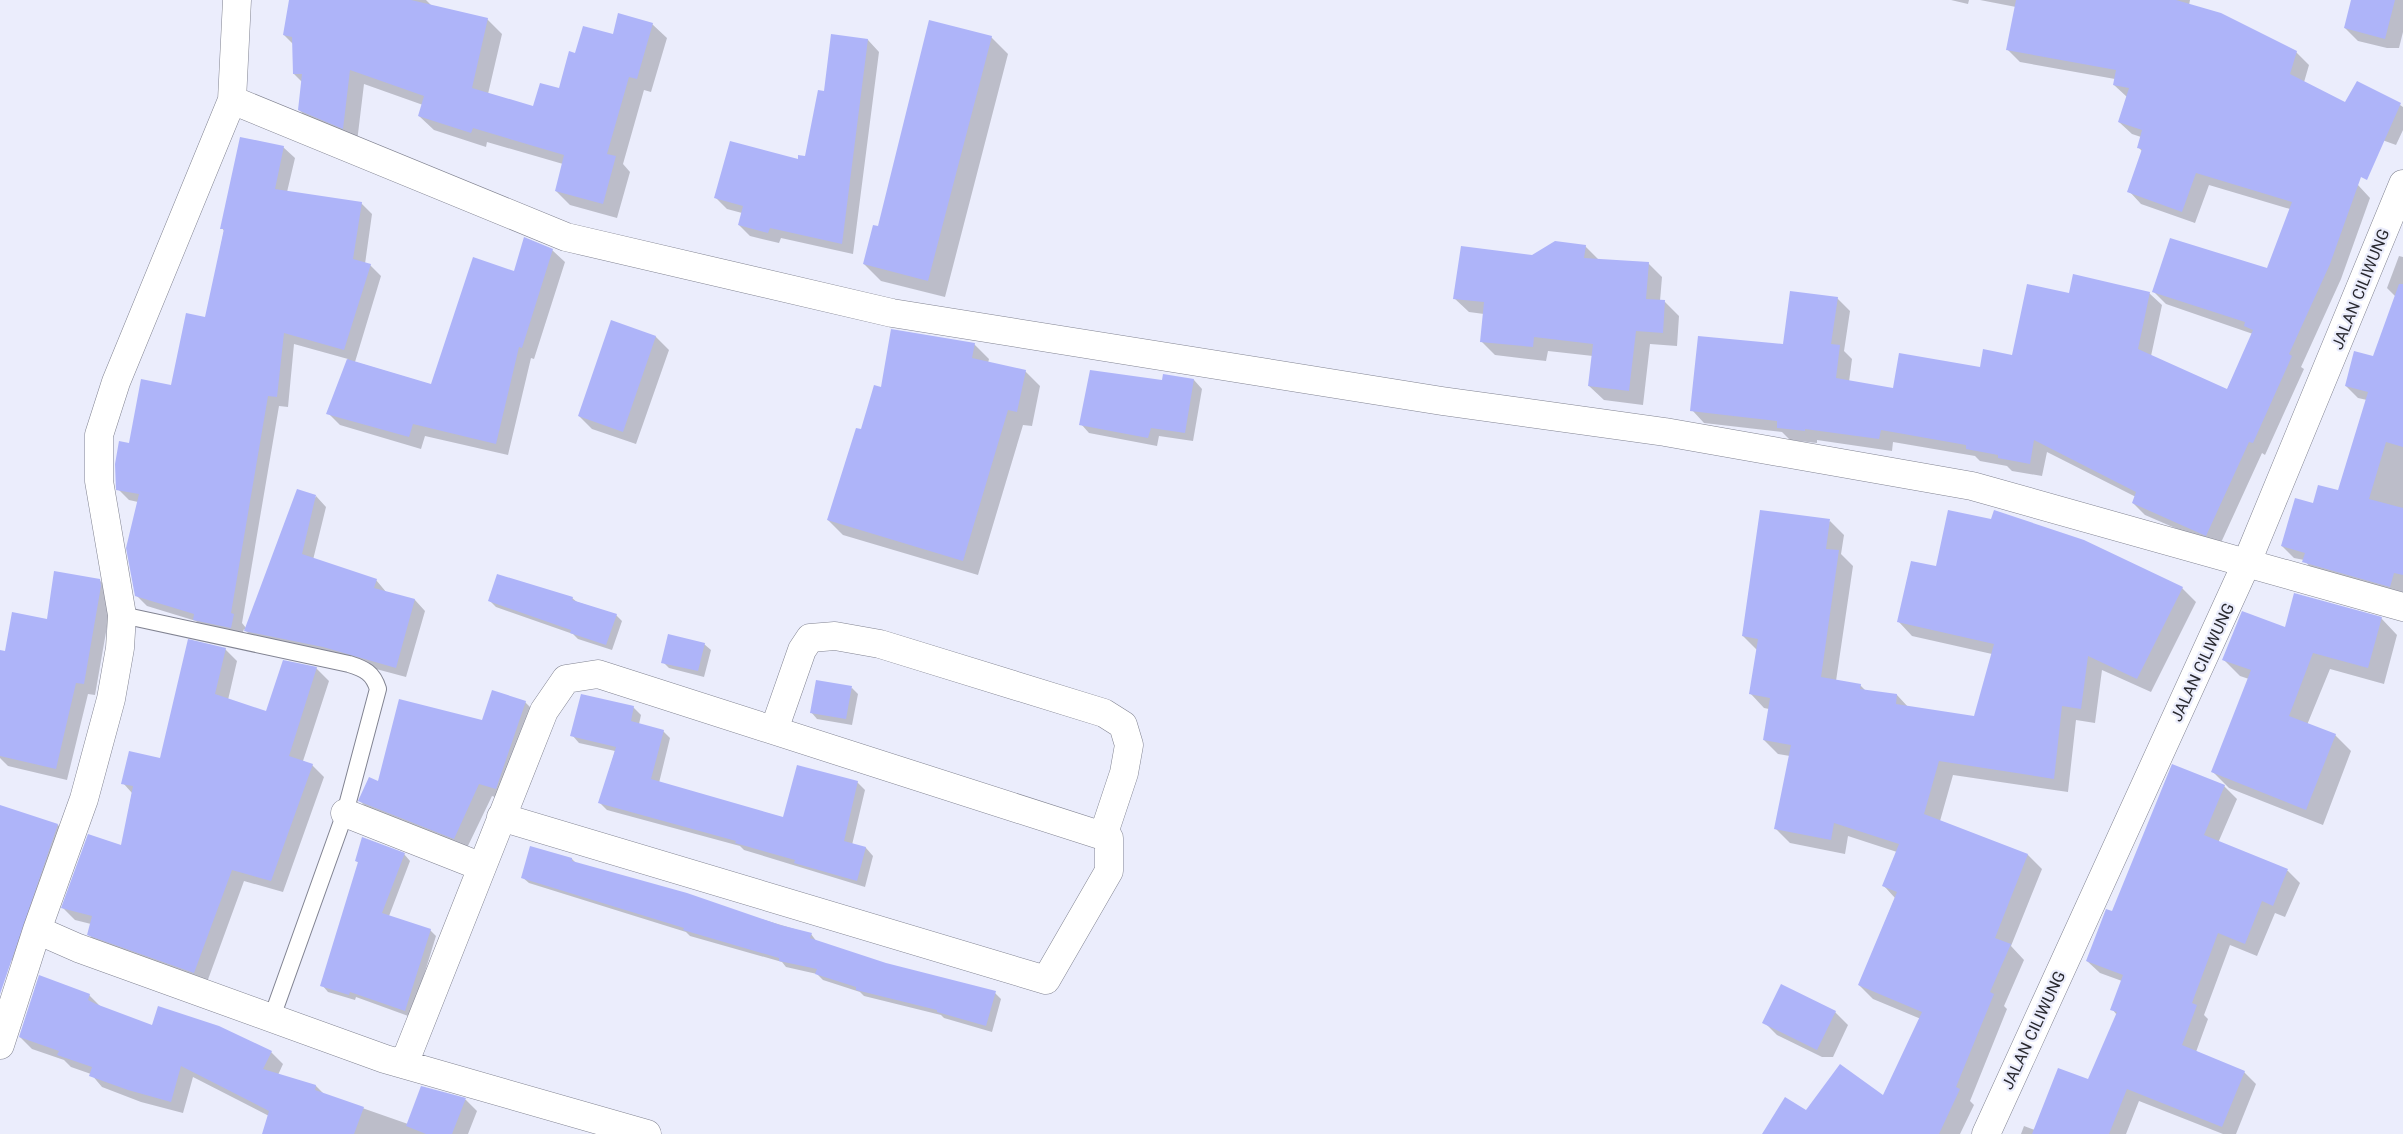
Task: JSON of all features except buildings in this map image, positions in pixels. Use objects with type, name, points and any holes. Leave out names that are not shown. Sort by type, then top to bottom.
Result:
[{"type":"street","points":[[0,1045],[37,930],[84,798],[110,698],[120,648],[122,616],[99,481],[99,435],[116,382],[232,100],[237,0]]},
{"type":"street","points":[[232,100],[566,237],[892,313],[1442,401],[1665,432],[1972,486],[2403,607]]},
{"type":"street","name":"JALAN CILIWUNG","points":[[1986,1134],[2248,562],[2403,184]]},
{"type":"street","points":[[774,730],[802,650],[810,638],[835,636],[880,644],[1104,713],[1123,725],[1129,745],[1124,773],[1103,836]]},
{"type":"street","points":[[404,1064],[544,711],[566,679],[598,674],[1109,838],[1109,871],[1046,980],[502,817]]},
{"type":"street","points":[[344,813],[482,867]]},
{"type":"street","points":[[37,930],[78,948],[404,1064],[647,1134]]},
{"type":"lane","points":[[122,616],[340,662],[367,670],[375,680],[378,689],[344,813],[272,1017]]}]
